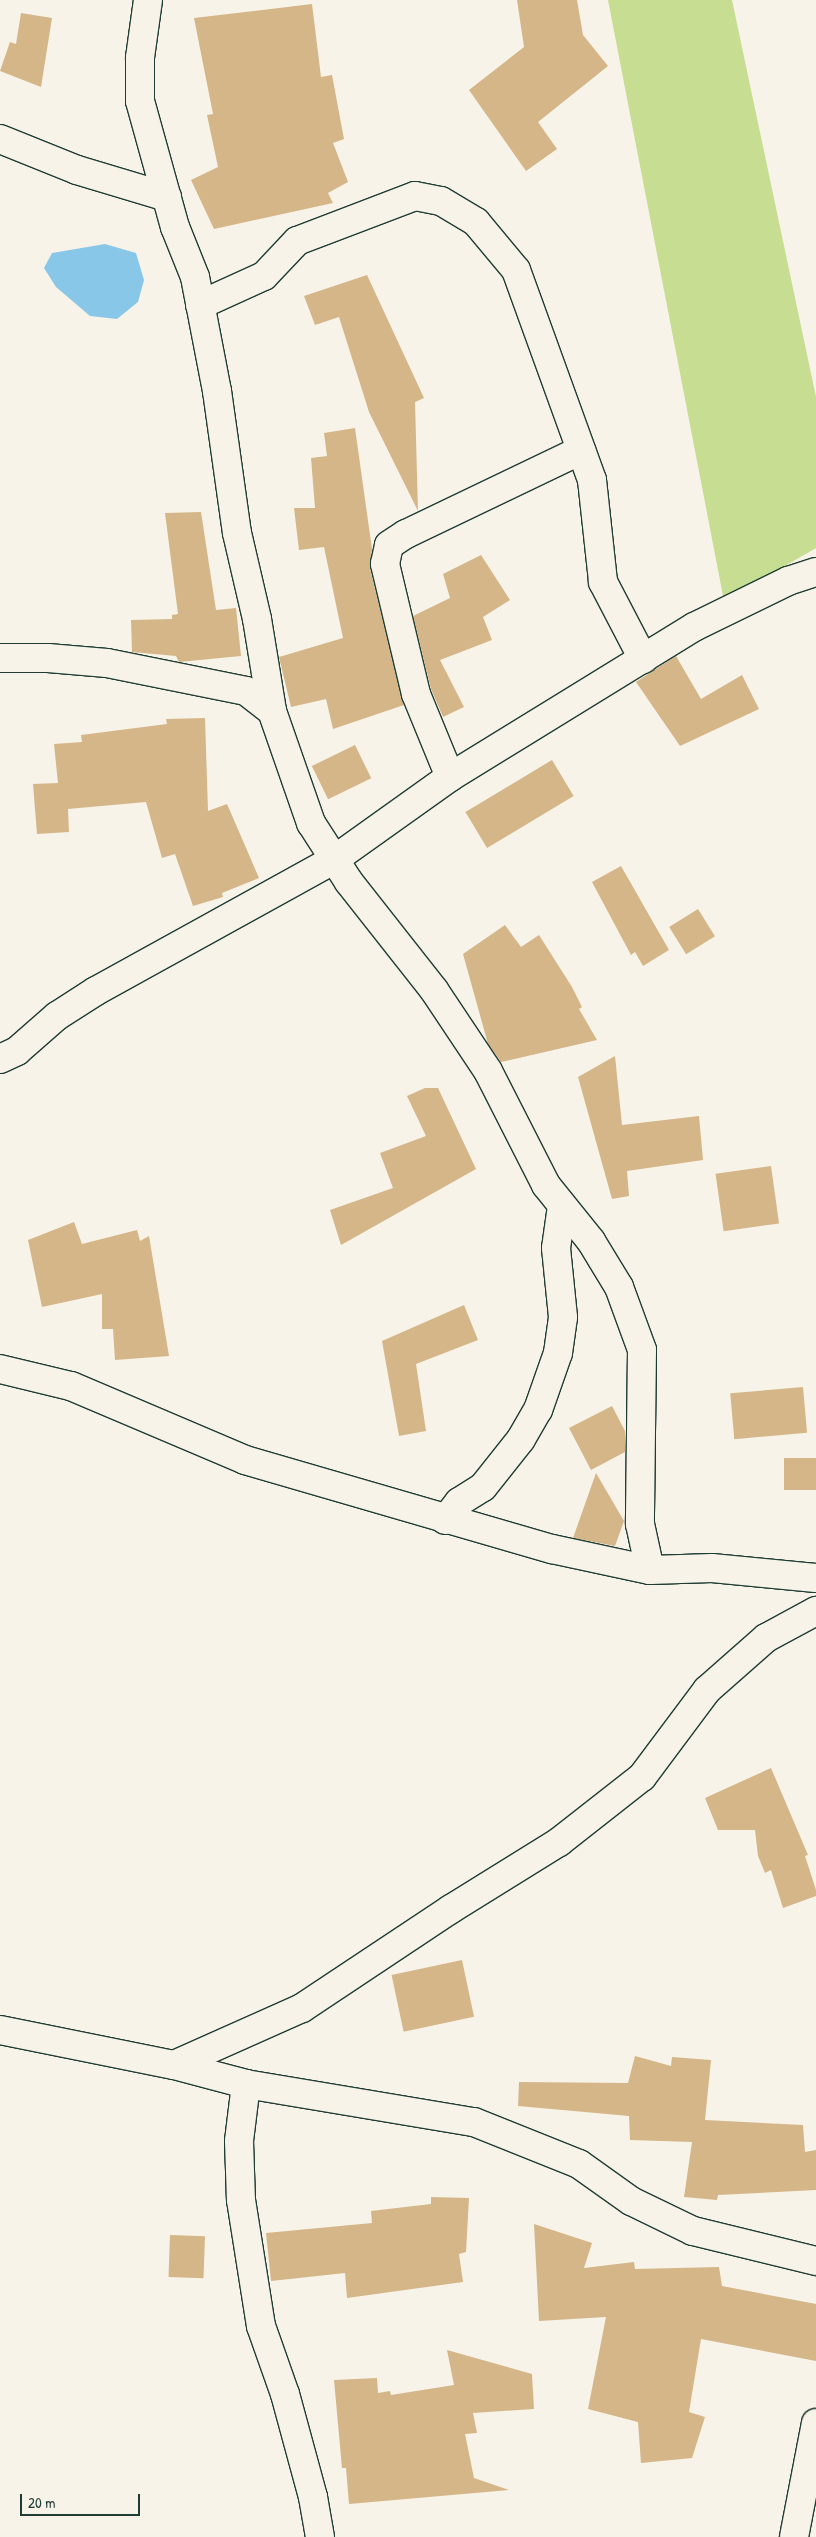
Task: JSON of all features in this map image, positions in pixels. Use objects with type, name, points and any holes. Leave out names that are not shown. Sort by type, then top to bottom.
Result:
[{"type":"street","points":[[148,0],[140,58],[140,101],[167,197],[195,277],[217,391],[237,533],[257,619],[272,711],[311,823],[371,912],[434,990],[488,1071],[546,1185],[591,1241],[619,1287],[642,1350],[640,1524],[650,1570]]},
{"type":"street","points":[[0,139],[77,170],[167,197]]},
{"type":"street","points":[[200,305],[264,276],[297,241],[415,196],[442,201],[476,222],[516,270],[592,480],[603,582],[643,659]]},
{"type":"street","points":[[450,777],[416,694],[385,564],[389,545],[406,534],[581,450]]},
{"type":"street","points":[[0,1058],[17,1051],[57,1016],[96,991],[335,859],[450,777],[694,627],[788,581],[816,572]]},
{"type":"street","points":[[0,658],[57,658],[107,663],[246,691],[272,711]]},
{"type":"street","points":[[446,1520],[459,1502],[483,1487],[521,1439],[538,1410],[558,1353],[563,1317],[556,1248],[562,1206]]},
{"type":"street","points":[[0,1369],[71,1386],[245,1460],[446,1520],[552,1549],[650,1570],[712,1568],[816,1578]]},
{"type":"street","points":[[174,2065],[302,2008],[451,1909],[559,1842],[642,1777],[707,1690],[766,1638],[816,1611]]},
{"type":"street","points":[[0,2030],[174,2065],[246,2084],[474,2122],[579,2164],[631,2201],[693,2231],[816,2261]]},
{"type":"street","points":[[246,2084],[239,2141],[241,2200],[261,2326],[285,2394],[313,2497],[320,2537]]},
{"type":"street","points":[[794,2537],[816,2423]]},
{"type":"green space","points":[[608,0],[732,0],[816,397],[816,548],[724,601]]},
{"type":"water","points":[[105,244],[136,253],[144,280],[138,302],[117,319],[90,316],[56,287],[44,268],[52,253]]},
{"type":"building","points":[[517,0],[577,0],[583,35],[608,66],[538,122],[557,149],[526,171],[469,90],[524,47]]},
{"type":"building","points":[[312,4],[321,77],[332,75],[344,139],[333,143],[348,182],[328,193],[333,203],[214,229],[191,180],[218,167],[207,115],[213,114],[194,18]]},
{"type":"building","points":[[21,13],[52,18],[41,87],[0,71],[10,42],[16,44]]},
{"type":"building","points":[[367,275],[424,398],[415,402],[418,511],[369,412],[339,317],[315,325],[304,296]]},
{"type":"building","points":[[355,428],[372,549],[370,568],[404,705],[333,729],[326,699],[291,707],[279,657],[343,638],[324,547],[299,550],[294,508],[315,508],[311,458],[327,456],[324,433]]},
{"type":"building","points":[[201,512],[216,610],[236,608],[241,656],[179,662],[176,656],[132,652],[131,620],[172,619],[172,615],[178,614],[165,513]]},
{"type":"building","points":[[481,555],[510,600],[483,617],[492,640],[440,660],[464,707],[443,717],[431,689],[413,616],[450,598],[443,574]]},
{"type":"building","points":[[676,656],[701,699],[742,675],[759,709],[680,746],[636,682]]},
{"type":"building","points":[[205,718],[208,811],[227,804],[259,878],[222,893],[223,897],[193,906],[175,854],[162,858],[146,802],[68,809],[69,832],[37,834],[33,784],[58,783],[54,744],[82,742],[81,735],[167,724],[166,719]]},
{"type":"building","points":[[355,745],[371,778],[328,799],[312,766]]},
{"type":"building","points":[[552,760],[574,796],[487,848],[465,812]]},
{"type":"building","points":[[621,866],[669,950],[643,966],[635,952],[631,955],[592,882]]},
{"type":"building","points":[[698,909],[715,936],[686,954],[669,927]]},
{"type":"building","points":[[505,925],[521,947],[539,935],[572,987],[582,1007],[579,1009],[597,1040],[501,1062],[488,1044],[463,954]]},
{"type":"building","points":[[615,1056],[622,1125],[699,1116],[703,1160],[627,1171],[629,1196],[612,1199],[578,1077]]},
{"type":"building","points":[[425,1088],[438,1088],[476,1169],[341,1245],[330,1210],[393,1188],[380,1153],[426,1136],[407,1096]]},
{"type":"building","points":[[771,1166],[779,1223],[724,1231],[716,1174]]},
{"type":"building","points":[[74,1222],[82,1244],[137,1230],[140,1241],[149,1236],[169,1356],[115,1360],[113,1329],[102,1329],[102,1294],[42,1307],[28,1240]]},
{"type":"building","points":[[464,1305],[478,1340],[416,1364],[426,1431],[399,1436],[382,1341]]},
{"type":"building","points":[[803,1387],[807,1433],[734,1439],[730,1393]]},
{"type":"building","points":[[612,1406],[625,1431],[625,1452],[591,1470],[569,1428]]},
{"type":"building","points":[[784,1458],[816,1458],[816,1490],[784,1490]]},
{"type":"building","points":[[596,1473],[624,1521],[615,1546],[573,1538]]},
{"type":"building","points":[[771,1768],[808,1855],[805,1856],[816,1890],[816,1896],[783,1908],[771,1870],[765,1873],[758,1856],[755,1830],[718,1830],[705,1798]]},
{"type":"building","points":[[462,1960],[474,2017],[404,2032],[392,1975]]},
{"type":"building","points":[[635,2056],[671,2066],[672,2057],[711,2060],[705,2120],[803,2125],[805,2152],[816,2150],[816,2190],[718,2195],[717,2200],[684,2197],[692,2142],[630,2140],[629,2116],[518,2106],[519,2082],[628,2083]]},
{"type":"building","points":[[431,2197],[469,2198],[466,2252],[459,2254],[463,2282],[347,2298],[345,2273],[271,2281],[266,2233],[372,2223],[371,2211],[431,2204]]},
{"type":"building","points":[[534,2224],[592,2243],[584,2268],[634,2262],[635,2269],[719,2267],[722,2286],[816,2304],[816,2361],[701,2339],[689,2412],[705,2417],[692,2458],[641,2463],[638,2422],[588,2409],[606,2317],[539,2321]]},
{"type":"building","points":[[170,2235],[205,2236],[204,2278],[169,2277]]},
{"type":"building","points":[[447,2350],[532,2374],[534,2409],[473,2413],[477,2433],[465,2434],[474,2478],[509,2490],[349,2504],[346,2468],[342,2468],[334,2380],[377,2378],[378,2393],[390,2391],[391,2395],[454,2385]]}]
